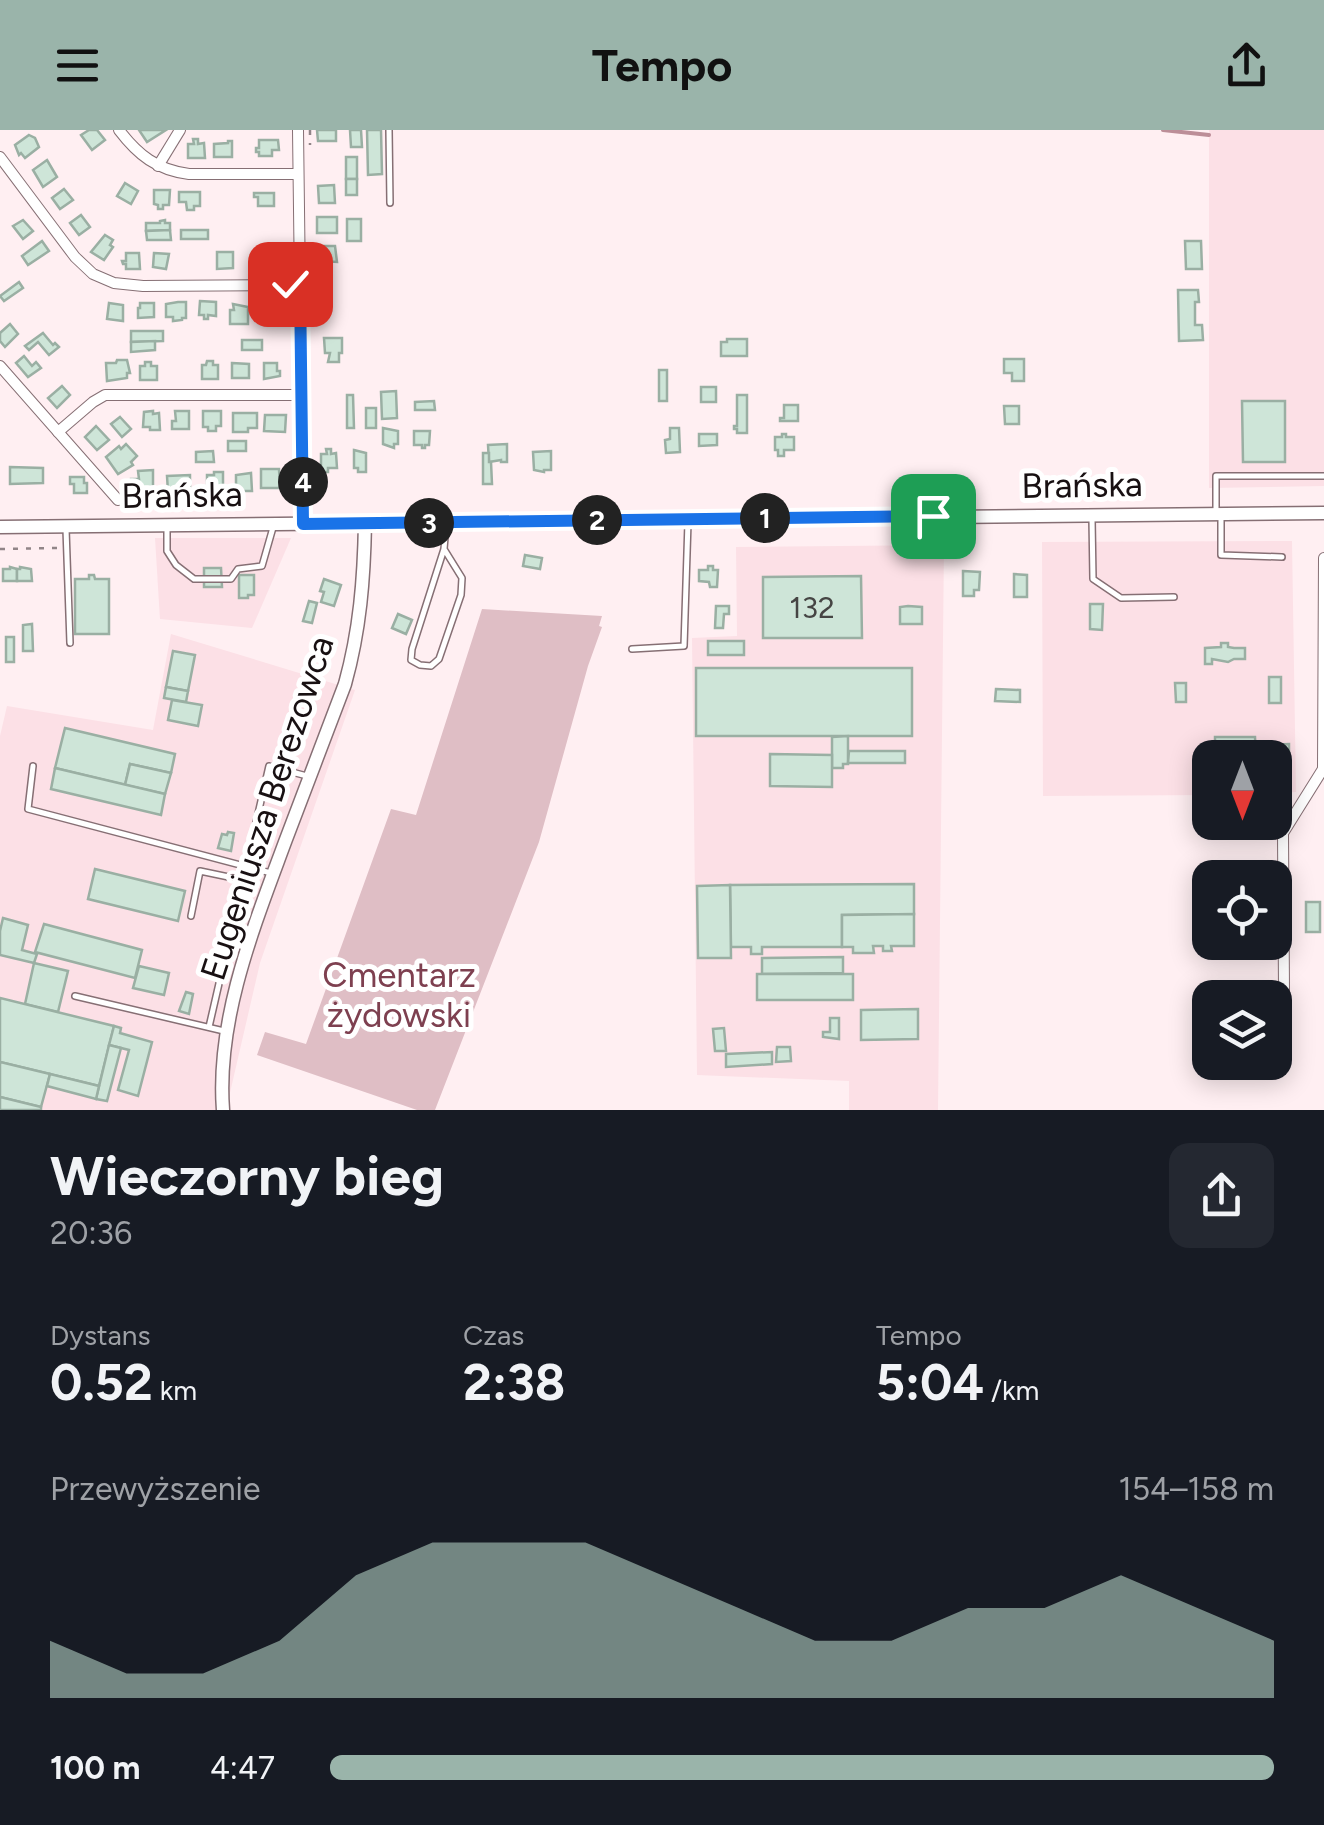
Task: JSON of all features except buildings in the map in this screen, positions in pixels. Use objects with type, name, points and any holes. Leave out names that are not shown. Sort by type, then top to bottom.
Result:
[{"type":"street","points":[[119,130],[133,148],[174,172],[298,174]]},
{"type":"street","points":[[158,166],[180,130]]},
{"type":"street","points":[[298,130],[303,524]]},
{"type":"street","points":[[0,157],[75,257],[93,274],[114,283],[300,285]]},
{"type":"street","points":[[0,366],[118,500]]},
{"type":"street","points":[[58,432],[106,395],[301,395]]},
{"type":"street","name":"Brańska","points":[[0,527],[1324,513]]},
{"type":"street","name":"Eugeniusza Berezowca","points":[[223,1110],[227,1031],[246,956],[355,647],[363,596],[365,523]]},
{"type":"street","points":[[1284,980],[1283,833],[1323,769],[1324,558]]},
{"type":"lane","points":[[389,130],[390,203]]},
{"type":"lane","points":[[1282,557],[1221,555],[1216,476],[1324,476]]},
{"type":"lane","points":[[1092,515],[1094,579],[1120,598],[1174,597]]},
{"type":"lane","points":[[632,649],[684,646],[688,519]]},
{"type":"lane","points":[[444,548],[462,578],[462,595],[438,659],[431,666],[420,665],[411,660],[412,649],[444,548],[446,522]]},
{"type":"lane","points":[[167,526],[167,551],[176,565],[194,579],[231,579],[238,569],[262,566],[274,524]]},
{"type":"lane","points":[[66,526],[70,643]]},
{"type":"lane","points":[[33,766],[28,808],[274,874]]},
{"type":"lane","points":[[209,1028],[269,766],[310,778]]},
{"type":"lane","points":[[191,916],[200,871],[242,880]]},
{"type":"lane","points":[[75,996],[227,1031]]},
{"type":"path","points":[[0,549],[66,548]]},
{"type":"shaded area","points":[[1209,130],[1324,130],[1324,486],[1209,488]]},
{"type":"shaded area","points":[[155,538],[291,538],[252,628],[160,619]]},
{"type":"shaded area","points":[[1292,541],[1296,792],[1292,792],[1292,740],[1192,740],[1192,795],[1043,796],[1042,542]]},
{"type":"shaded area","points":[[944,545],[938,1110],[849,1110],[849,1081],[697,1075],[692,638],[737,636],[736,547]]},
{"type":"shaded area","points":[[171,634],[355,690],[260,963],[226,1110],[0,1110],[0,736],[7,706],[153,730]]},
{"type":"green space","name":"Cmentarz żydowski","points":[[482,609],[602,616],[602,627],[539,842],[435,1110],[417,1110],[257,1055],[265,1032],[306,1044],[391,809],[416,815]]},
{"type":"waterway","points":[[1163,130],[1209,135]]},
{"type":"route","points":[[290,284],[300,285],[303,524],[933,516]]}]
